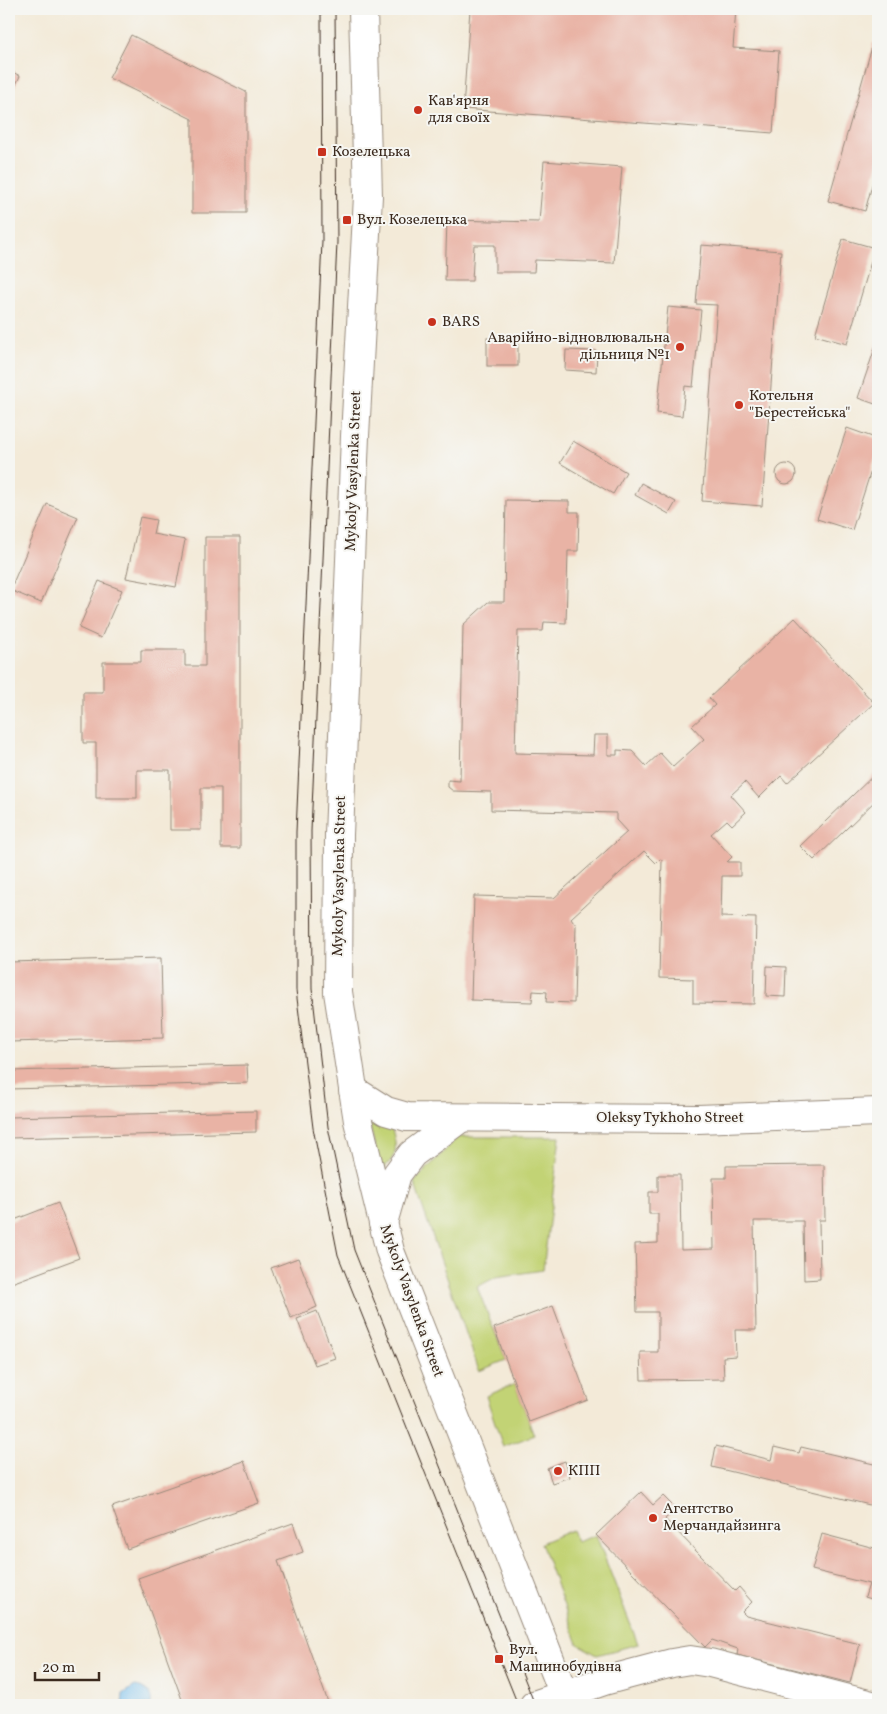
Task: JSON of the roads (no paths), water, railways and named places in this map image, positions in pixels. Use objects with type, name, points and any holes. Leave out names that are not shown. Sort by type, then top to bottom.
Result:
[{"type":"main road","name":"Mykoly Vasylenka Street","points":[[363,9],[368,196],[355,436],[339,835],[338,992],[358,1121],[390,1251],[566,1700]]},
{"type":"main road","name":"Oleksy Tykhoho Street","points":[[353,1090],[386,1111],[407,1117],[698,1119],[878,1112]]},
{"type":"main road","points":[[383,1224],[398,1174],[412,1154],[461,1118]]},
{"type":"main road","points":[[534,1705],[566,1700],[604,1681],[690,1660],[710,1663],[872,1705]]},
{"type":"water","points":[[135,1686],[142,1688],[150,1694],[151,1705],[122,1705],[123,1694]]},
{"type":"tram line","points":[[321,9],[322,241],[296,832],[296,990],[313,1128],[338,1255],[518,1705]]},
{"type":"tram line","points":[[335,9],[337,242],[311,831],[312,989],[328,1127],[354,1250],[535,1705]]},
{"type":"place","name":"Кав'ярня для своїх","points":[[418,110]]},
{"type":"place","name":"Козелецька","points":[[322,152]]},
{"type":"place","name":"Вул. Козелецька","points":[[347,220]]},
{"type":"place","name":"BARS","points":[[432,322]]},
{"type":"place","name":"Аварійно-відновлювальна дільниця №1","points":[[680,347]]},
{"type":"place","name":"Котельня \"Берестейська\"","points":[[739,405]]},
{"type":"place","name":"КПП","points":[[558,1471]]},
{"type":"place","name":"Агентство Мерчандайзинга","points":[[653,1518]]},
{"type":"place","name":"Вул. Машинобудівна","points":[[499,1659]]}]
